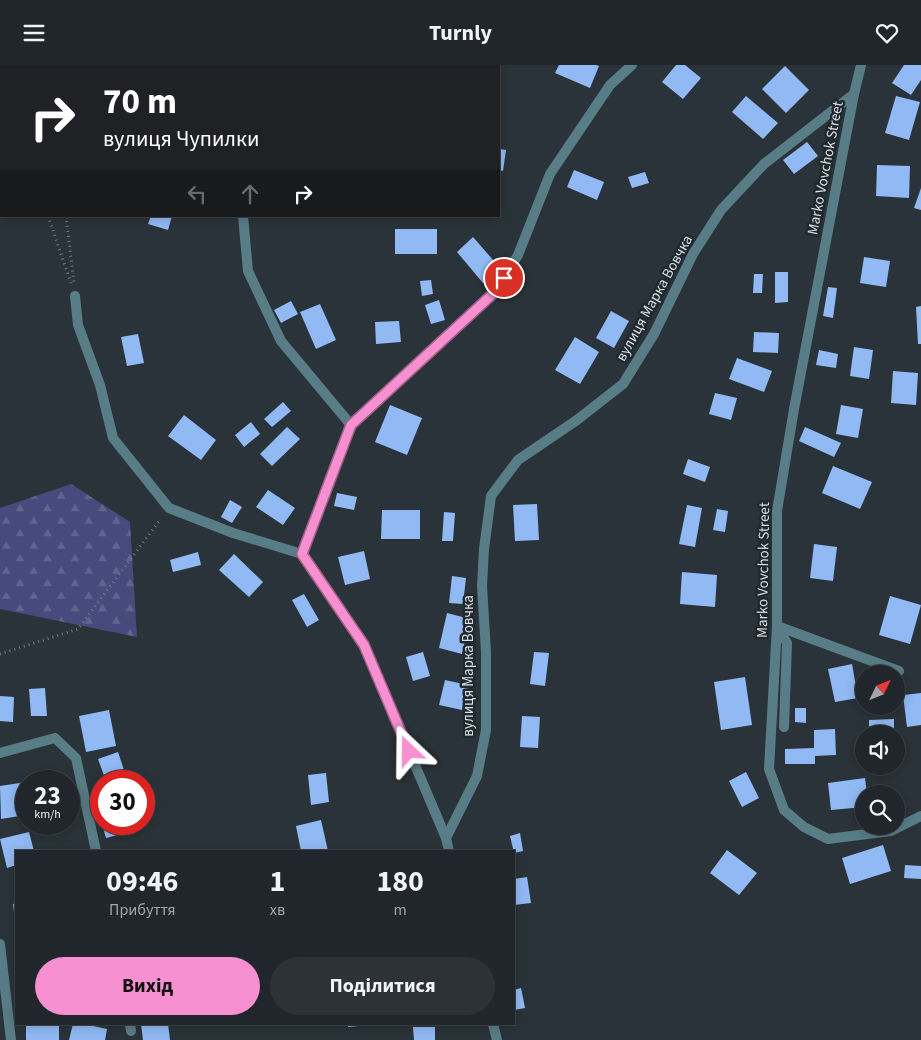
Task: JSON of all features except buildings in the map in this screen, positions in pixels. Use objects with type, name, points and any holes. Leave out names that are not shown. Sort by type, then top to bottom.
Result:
[{"type":"street","points":[[302,554],[351,425],[497,290],[518,255],[550,174],[610,85],[632,65]]},
{"type":"street","name":"Marko Vovchok Street","points":[[861,65],[796,399],[777,511],[777,626],[769,769],[784,810],[804,827],[828,839],[891,831],[921,817]]},
{"type":"street","name":"вулиця Марка Вовчка","points":[[446,838],[478,776],[486,730],[486,652],[482,586],[484,549],[492,496],[518,460],[577,420],[622,384],[654,333],[693,254],[720,211],[764,164],[854,94]]},
{"type":"street","points":[[242,217],[248,271],[281,341],[351,425]]},
{"type":"street","points":[[75,296],[78,325],[100,385],[113,438],[169,507],[233,533],[302,554],[364,645],[446,838],[449,850]]},
{"type":"street","points":[[777,626],[883,665]]},
{"type":"street","points":[[777,626],[787,643],[784,727]]},
{"type":"street","points":[[0,753],[55,738],[76,758],[96,850]]},
{"type":"street","points":[[0,944],[11,1040]]},
{"type":"street","points":[[493,1025],[497,1040]]},
{"type":"path","points":[[48,217],[75,296]]},
{"type":"path","points":[[66,217],[75,296]]},
{"type":"path","points":[[0,654],[78,629],[169,507]]},
{"type":"green space","points":[[71,484],[130,522],[137,637],[0,609],[0,508]]},
{"type":"route","points":[[409,751],[364,645],[302,554],[351,425],[497,290],[504,278]]}]
